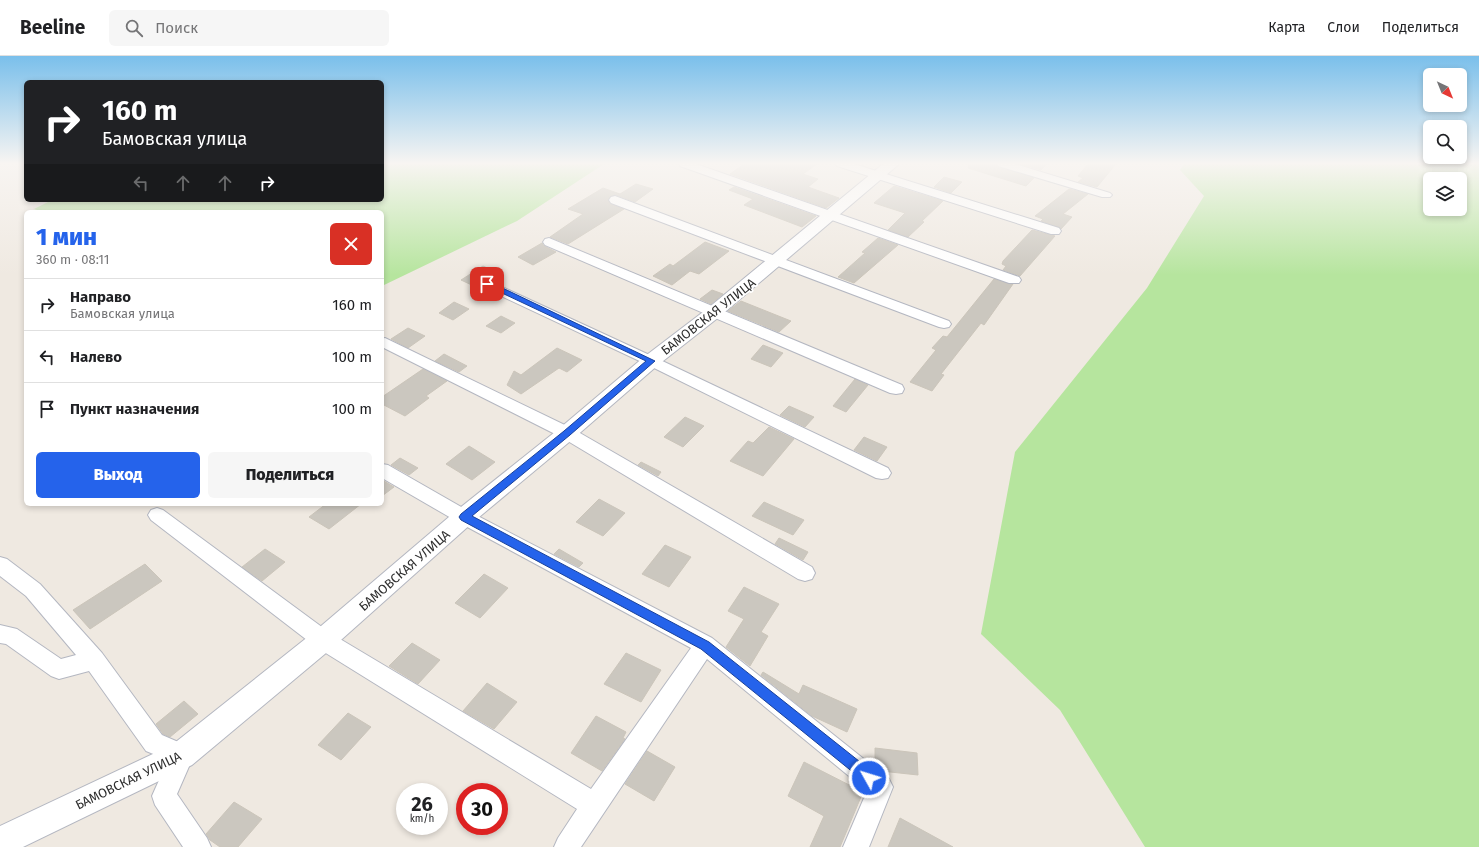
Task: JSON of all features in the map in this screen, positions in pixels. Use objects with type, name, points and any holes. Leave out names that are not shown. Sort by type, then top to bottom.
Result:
[{"type":"street","points":[[617,201],[944,324]]},
{"type":"street","points":[[788,201],[1014,280]]},
{"type":"street","name":"БАМОВСКАЯ УЛИЦА","points":[[0,842],[182,755],[324,640],[464,517],[567,433],[651,361],[713,313],[848,201]]},
{"type":"street","points":[[971,201],[1055,231]]},
{"type":"street","points":[[549,242],[896,390]]},
{"type":"street","points":[[487,284],[651,361],[882,473]]},
{"type":"street","points":[[385,344],[567,433],[805,573]]},
{"type":"street","points":[[384,471],[464,517],[705,645],[881,787],[856,847]]},
{"type":"street","points":[[157,515],[324,640],[594,805]]},
{"type":"street","points":[[0,565],[33,590],[94,660],[154,743],[182,755],[164,796],[198,847]]},
{"type":"street","points":[[0,634],[10,635],[59,669],[94,660]]},
{"type":"street","points":[[567,847],[594,805],[705,645]]},
{"type":"green space","points":[[548,201],[517,221],[384,285],[384,210],[34,209],[48,202]]},
{"type":"green space","points":[[1201,201],[1423,201],[1423,216],[1467,216],[1467,201],[1479,201],[1479,847],[1145,847],[1060,710],[981,634],[1015,452],[1147,288]]},
{"type":"building","points":[[581,201],[609,201],[610,204],[624,209],[568,244],[550,237],[583,214],[568,209]]},
{"type":"building","points":[[750,201],[773,201],[816,216],[802,227],[744,205]]},
{"type":"building","points":[[806,201],[835,201],[826,208]]},
{"type":"building","points":[[876,201],[943,201],[908,237],[888,230],[905,213],[874,203]]},
{"type":"building","points":[[1054,201],[1079,201],[1063,214],[1072,217],[1061,229],[1041,221],[1043,219],[1035,216]]},
{"type":"building","points":[[1032,230],[1055,236],[1020,276],[1003,270],[1006,266],[1002,264],[1003,261]]},
{"type":"building","points":[[878,238],[898,245],[854,283],[838,277],[865,253],[862,252]]},
{"type":"building","points":[[705,242],[729,251],[699,274],[690,271],[672,285],[653,276],[670,264],[673,266]]},
{"type":"building","points":[[542,243],[544,246],[556,252],[533,265],[518,257]]},
{"type":"building","points":[[483,266],[498,273],[489,279],[482,280],[476,287],[461,280]]},
{"type":"building","points":[[994,279],[1013,284],[984,325],[981,323],[941,374],[944,375],[932,391],[910,382],[936,350],[932,348],[943,336],[947,337]]},
{"type":"building","points":[[712,290],[723,294],[711,304],[700,299]]},
{"type":"building","points":[[741,301],[791,321],[779,332],[728,311]]},
{"type":"building","points":[[454,302],[469,309],[453,320],[439,313]]},
{"type":"building","points":[[501,316],[515,323],[501,333],[486,326]]},
{"type":"building","points":[[408,328],[425,336],[408,348],[391,339]]},
{"type":"building","points":[[763,345],[783,353],[771,367],[751,359]]},
{"type":"building","points":[[557,348],[582,360],[567,372],[559,368],[521,394],[507,385],[514,371],[521,375]]},
{"type":"building","points":[[444,354],[467,366],[459,372],[435,361]]},
{"type":"building","points":[[423,369],[447,381],[426,396],[429,398],[405,416],[384,405],[384,396]]},
{"type":"building","points":[[855,379],[868,385],[846,412],[833,406]]},
{"type":"building","points":[[789,406],[814,417],[805,427],[780,415]]},
{"type":"building","points":[[685,417],[704,426],[683,447],[664,437]]},
{"type":"building","points":[[769,427],[794,439],[763,476],[730,461],[748,441],[753,443]]},
{"type":"building","points":[[864,437],[887,447],[877,461],[854,450]]},
{"type":"building","points":[[469,446],[495,462],[472,480],[446,464]]},
{"type":"building","points":[[400,458],[418,468],[409,475],[391,465]]},
{"type":"building","points":[[641,462],[661,472],[658,476],[638,465]]},
{"type":"building","points":[[384,481],[394,487],[384,494]]},
{"type":"building","points":[[599,499],[625,513],[603,536],[576,522]]},
{"type":"building","points":[[764,502],[804,520],[793,535],[752,516]]},
{"type":"building","points":[[323,506],[358,506],[329,529],[309,517]]},
{"type":"building","points":[[779,538],[808,552],[803,560],[775,544]]},
{"type":"building","points":[[665,545],[691,557],[669,587],[642,574]]},
{"type":"building","points":[[265,549],[285,562],[262,581],[242,567]]},
{"type":"building","points":[[559,549],[583,563],[579,567],[554,554]]},
{"type":"building","points":[[145,564],[162,581],[90,629],[73,610]]},
{"type":"building","points":[[484,574],[508,588],[480,618],[455,603]]},
{"type":"building","points":[[744,587],[779,604],[761,632],[768,636],[750,666],[726,647],[744,619],[728,611]]},
{"type":"building","points":[[412,643],[440,660],[418,684],[389,666]]},
{"type":"building","points":[[626,653],[661,670],[641,702],[604,684]]},
{"type":"building","points":[[763,672],[799,694],[803,685],[857,709],[847,732],[812,716],[761,675]]},
{"type":"building","points":[[487,683],[517,702],[494,729],[463,711]]},
{"type":"building","points":[[184,701],[198,714],[170,737],[163,734],[156,724]]},
{"type":"building","points":[[348,713],[371,727],[341,760],[318,745]]},
{"type":"building","points":[[596,716],[626,732],[623,738],[625,739],[602,771],[571,753]]},
{"type":"building","points":[[875,748],[917,753],[918,775],[881,771],[875,766]]},
{"type":"building","points":[[647,751],[675,767],[654,801],[625,784]]},
{"type":"building","points":[[804,762],[863,792],[840,847],[810,847],[824,816],[788,796]]},
{"type":"building","points":[[234,802],[262,819],[238,847],[220,847],[210,840],[206,834]]},
{"type":"building","points":[[900,818],[953,847],[888,847]]},
{"type":"route","points":[[487,284],[651,361],[567,433],[464,517],[705,645],[869,778]]}]
